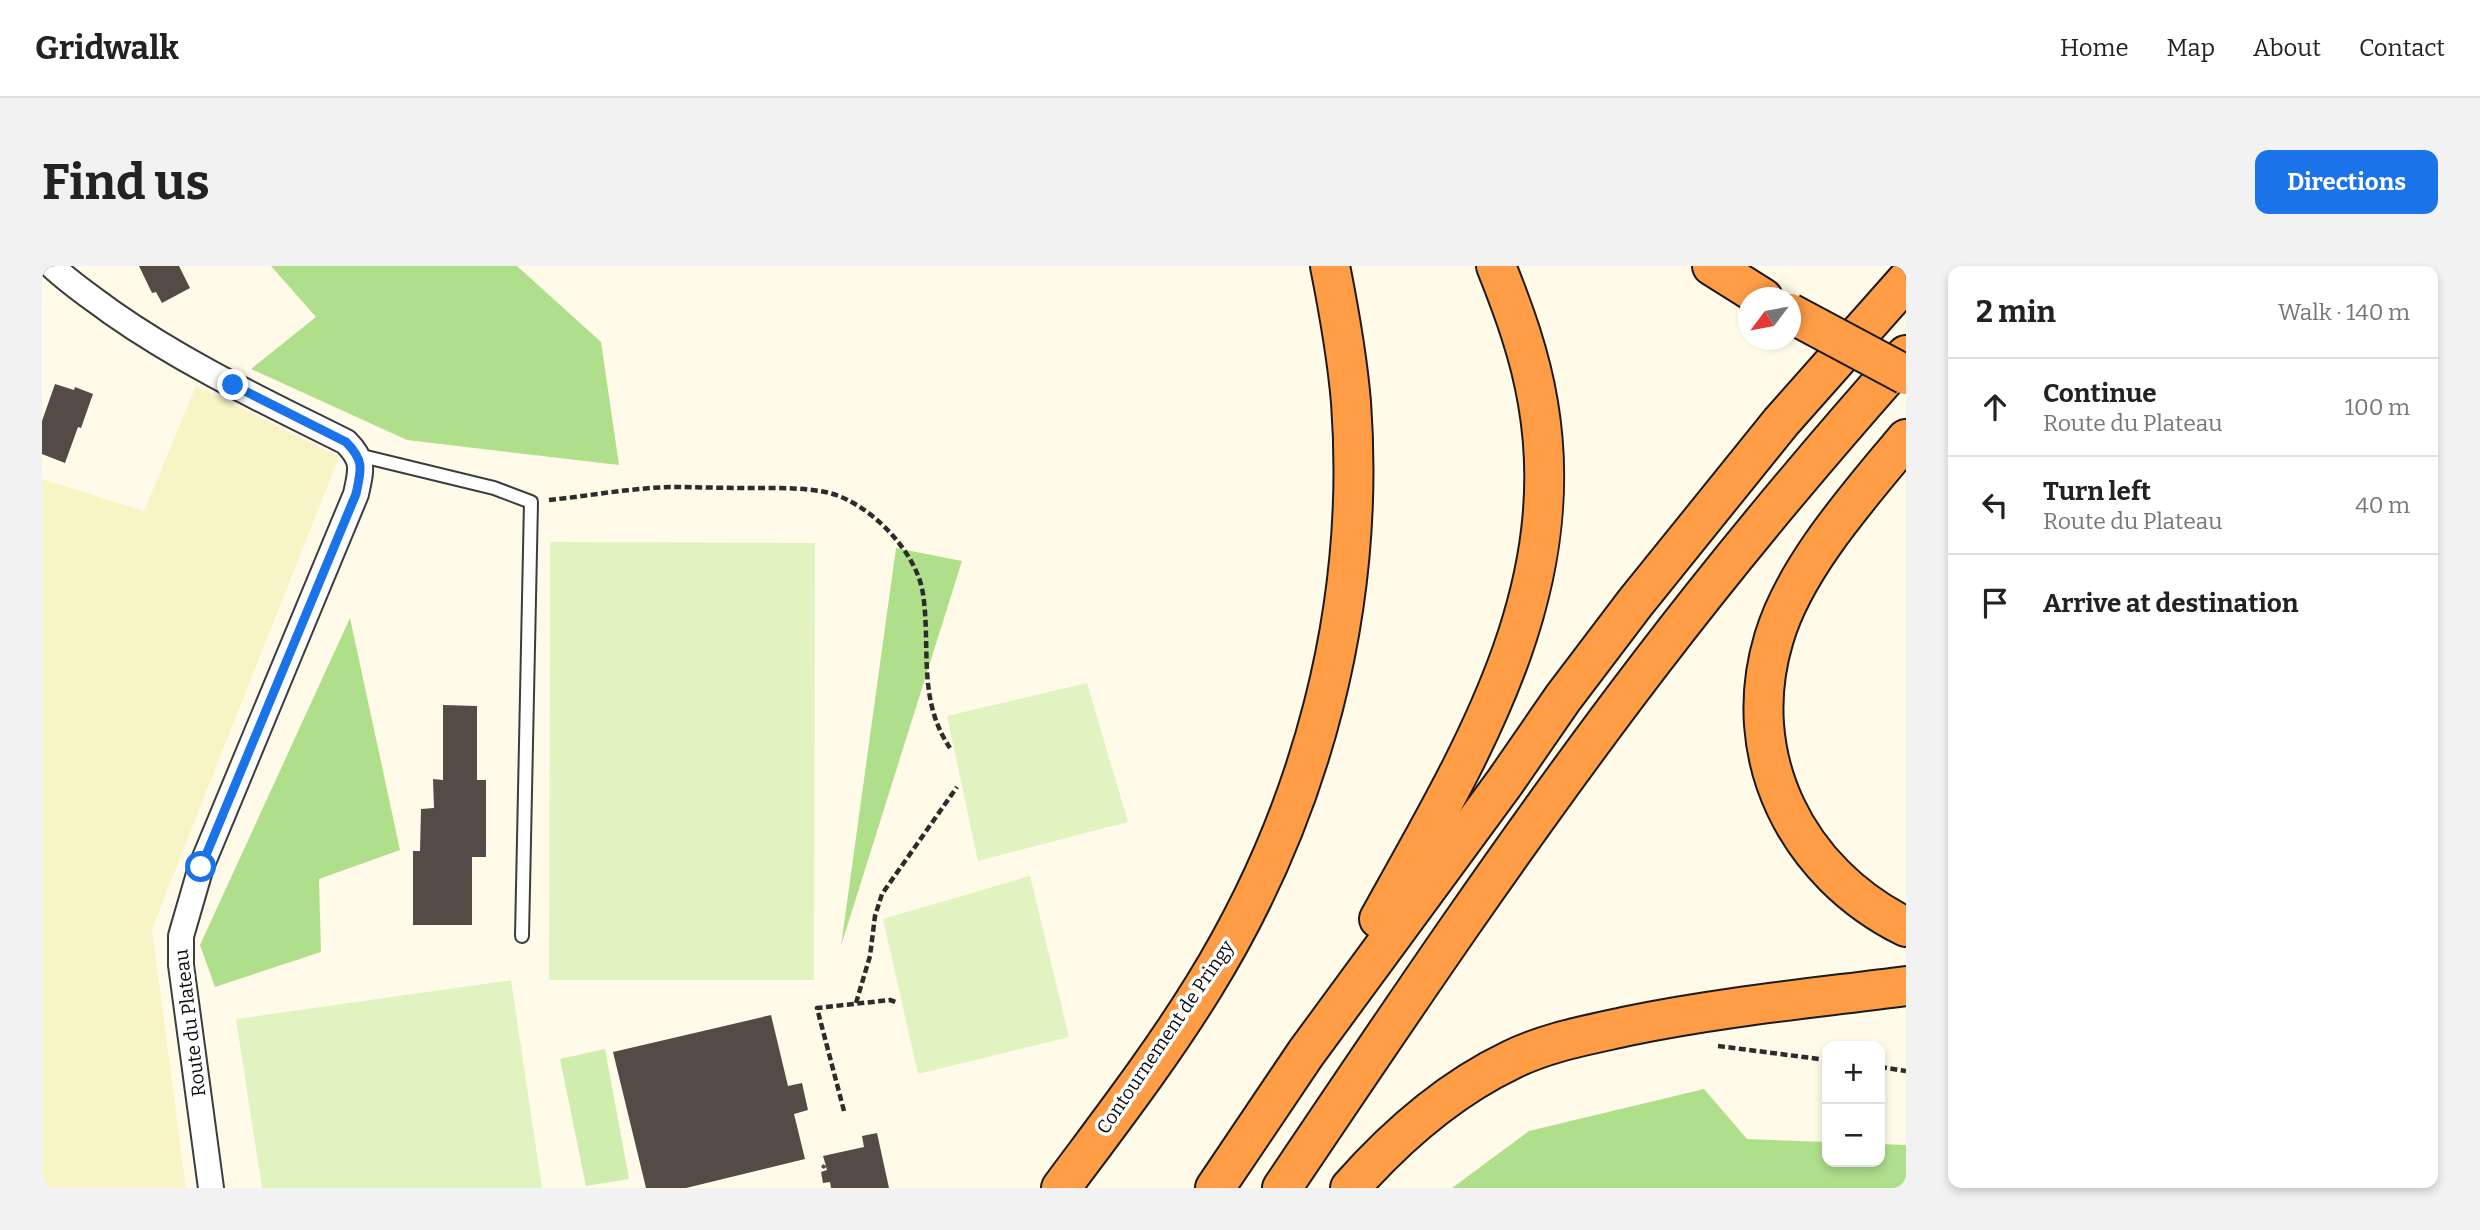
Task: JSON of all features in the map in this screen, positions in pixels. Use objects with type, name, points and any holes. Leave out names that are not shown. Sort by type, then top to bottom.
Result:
[{"type":"highway","name":"Contournement de Pringy","points":[[1061,1188],[1143,1077],[1204,986],[1234,934],[1261,882],[1282,832],[1304,777],[1320,724],[1343,614],[1353,501],[1351,401],[1330,266]]},
{"type":"highway","name":"Contournement de Pringy","points":[[1091,1188],[1195,1043],[1265,926],[1290,879],[1311,828],[1344,728],[1369,608],[1378,488],[1373,383],[1354,266]]},
{"type":"highway","points":[[1306,1052],[1468,757],[1493,705],[1521,629],[1531,591],[1543,522],[1544,452],[1538,403],[1527,353],[1496,266]]},
{"type":"highway","points":[[1698,266],[1742,287]]},
{"type":"highway","points":[[1712,266],[1746,287]]},
{"type":"highway","points":[[1215,1188],[1306,1052],[1635,603],[1781,422],[1906,281]]},
{"type":"highway","points":[[1801,319],[1906,375]]},
{"type":"highway","points":[[1282,1188],[1527,832],[1648,666],[1779,503],[1906,355]]},
{"type":"highway","points":[[1906,439],[1834,528],[1795,589],[1774,637],[1766,678],[1763,715],[1779,792],[1795,828],[1830,874],[1878,913],[1906,927]]},
{"type":"highway","points":[[1350,1188],[1372,1163],[1430,1110],[1465,1085],[1499,1066],[1545,1046],[1680,1015],[1906,986]]},
{"type":"street","points":[[52,266],[69,282],[153,341],[346,442],[358,455]]},
{"type":"street","name":"Route du Plateau","points":[[211,1188],[181,965],[181,936],[201,867],[356,494],[361,470],[358,455]]},
{"type":"lane","points":[[358,455],[494,488],[531,502],[522,936]]},
{"type":"path","points":[[531,502],[668,487],[826,492],[853,505],[889,530],[909,554],[923,592],[929,699],[941,735],[950,748]]},
{"type":"path","points":[[856,1003],[870,957],[875,916],[882,894],[957,787]]},
{"type":"path","points":[[844,1111],[817,1008],[890,1000],[896,1002]]},
{"type":"path","points":[[1885,1068],[1906,1071]]},
{"type":"shaded area","points":[[196,386],[339,457],[152,929],[186,1188],[42,1188],[42,479],[144,511]]},
{"type":"green space","points":[[271,266],[517,266],[601,342],[619,465],[407,440],[251,369],[316,317]]},
{"type":"green space","points":[[550,542],[815,543],[814,980],[549,980]]},
{"type":"green space","points":[[896,548],[962,561],[841,946]]},
{"type":"green space","points":[[350,618],[400,850],[319,879],[321,952],[215,987],[200,945]]},
{"type":"green space","points":[[1087,683],[1128,822],[978,861],[947,716]]},
{"type":"green space","points":[[1030,876],[1069,1037],[918,1074],[883,919]]},
{"type":"green space","points":[[511,980],[542,1188],[262,1188],[236,1019]]},
{"type":"green space","points":[[605,1049],[629,1179],[586,1186],[560,1059]]},
{"type":"green space","points":[[1704,1089],[1747,1139],[1822,1142],[1822,1167],[1885,1167],[1885,1144],[1906,1145],[1906,1188],[1452,1188],[1529,1131]]},
{"type":"building","points":[[139,266],[179,266],[190,288],[162,303],[156,292],[152,293]]},
{"type":"building","points":[[55,384],[74,390],[75,387],[93,394],[65,463],[42,454],[42,421]]},
{"type":"building","points":[[443,705],[477,706],[477,780],[486,780],[486,857],[472,857],[472,925],[413,925],[413,851],[420,851],[421,809],[434,808],[433,779],[443,780]]},
{"type":"building","points":[[771,1015],[788,1086],[802,1083],[808,1110],[794,1114],[805,1159],[686,1188],[646,1188],[613,1052]]},
{"type":"building","points":[[877,1133],[889,1188],[831,1188],[830,1182],[823,1183],[821,1172],[827,1170],[826,1167],[821,1167],[823,1164],[826,1166],[823,1156],[864,1147],[862,1136]]},
{"type":"route","points":[[201,867],[356,494],[361,470],[358,455],[346,442],[233,385]]}]
